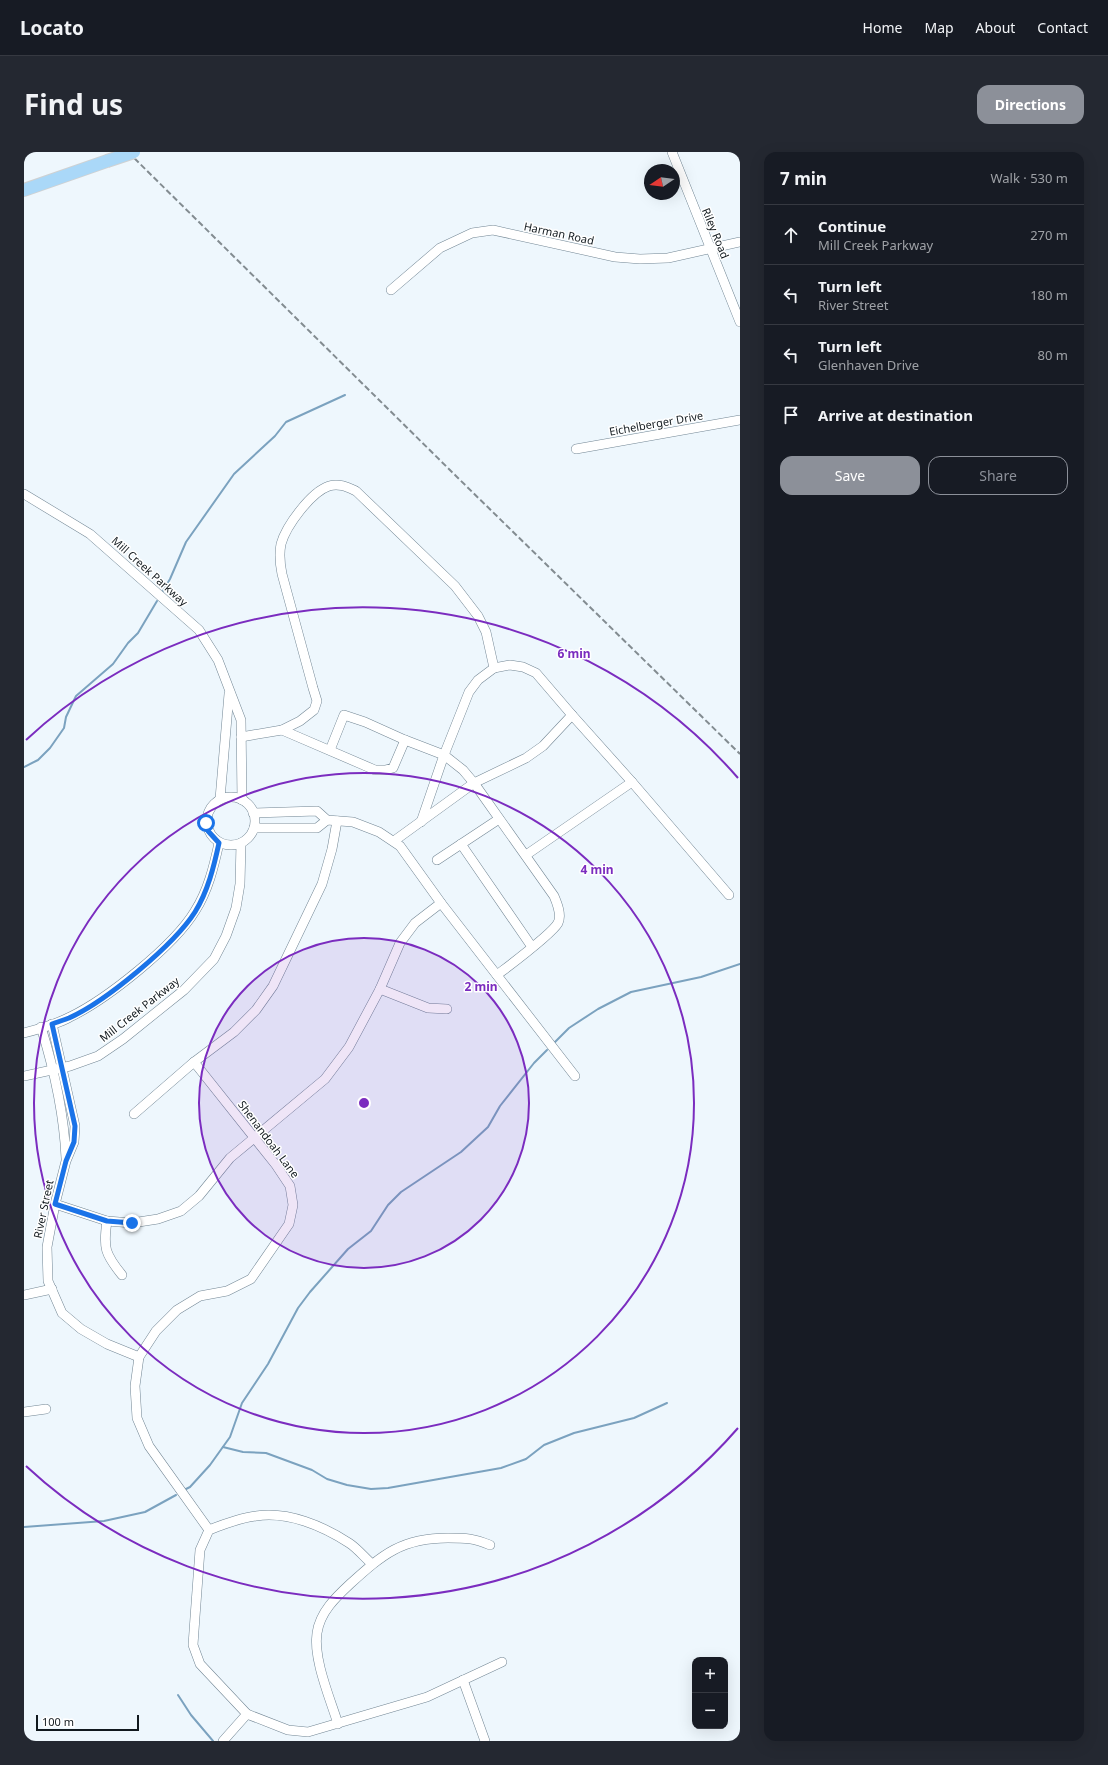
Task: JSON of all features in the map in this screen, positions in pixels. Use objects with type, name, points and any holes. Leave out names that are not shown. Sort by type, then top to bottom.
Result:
[{"type":"main road","points":[[24,190],[134,152]]},
{"type":"street","name":"Riley Road","points":[[672,152],[740,322]]},
{"type":"street","name":"Harman Road","points":[[391,290],[440,248],[472,233],[493,230],[614,257],[634,259],[668,258],[740,242]]},
{"type":"street","name":"Eichelberger Drive","points":[[576,449],[740,420]]},
{"type":"street","points":[[241,737],[282,730],[300,721],[314,710],[317,701],[282,574],[280,559],[281,544],[291,522],[304,506],[319,492],[330,486],[343,485],[356,491],[454,586],[478,616],[486,632],[494,668]]},
{"type":"street","name":"Mill Creek Parkway","points":[[24,494],[90,534],[199,630],[218,660],[229,693],[241,720],[242,800]]},
{"type":"street","points":[[421,822],[444,755],[469,692],[478,680],[494,668],[510,665],[523,667],[536,673],[729,895]]},
{"type":"street","points":[[220,799],[225,724],[229,693]]},
{"type":"street","points":[[330,750],[344,715],[365,722],[444,755],[463,770],[474,783],[554,896],[559,911],[558,922],[532,947],[497,975]]},
{"type":"street","points":[[394,841],[474,783],[526,758],[542,746],[572,716]]},
{"type":"street","points":[[282,730],[375,770],[393,768],[405,740]]},
{"type":"street","points":[[526,855],[632,782]]},
{"type":"street","points":[[233,797],[242,800],[248,804],[253,813],[255,818],[254,828],[247,839],[241,844],[226,845],[219,843],[208,831],[206,823],[207,815],[211,807],[220,799],[233,797]]},
{"type":"street","points":[[253,813],[317,811],[327,820],[353,822],[372,829],[394,841],[400,846],[441,903],[575,1076]]},
{"type":"street","points":[[437,860],[499,819]]},
{"type":"street","points":[[254,828],[316,828],[327,820]]},
{"type":"street","points":[[134,1114],[194,1062],[234,1032],[256,1010],[273,986],[322,884],[332,849],[337,821]]},
{"type":"street","points":[[24,1033],[70,1018],[100,999],[141,968],[175,936],[195,911],[208,884],[219,843]]},
{"type":"street","name":"Mill Creek Parkway","points":[[24,1076],[62,1068],[98,1056],[123,1039],[184,990],[214,959],[226,936],[236,908],[240,884],[241,844]]},
{"type":"street","points":[[461,844],[532,947]]},
{"type":"street","points":[[55,1204],[107,1221],[132,1223],[158,1219],[181,1211],[200,1196],[230,1158],[325,1079],[349,1047],[380,989],[400,943],[415,923],[441,903]]},
{"type":"street","points":[[380,989],[428,1008],[447,1009]]},
{"type":"street","name":"River Street","points":[[52,1024],[75,1126],[74,1142],[66,1161],[55,1204],[47,1247],[48,1281],[62,1313],[81,1329],[107,1344],[139,1357]]},
{"type":"street","name":"River Street","points":[[41,1027],[53,1070],[65,1129],[66,1161]]},
{"type":"street","name":"Shenandoah Lane","points":[[139,1357],[156,1331],[177,1310],[200,1296],[227,1291],[251,1279],[289,1224],[293,1204],[290,1186],[194,1062]]},
{"type":"street","points":[[107,1221],[104,1240],[109,1259],[122,1276]]},
{"type":"street","points":[[24,1295],[52,1289]]},
{"type":"street","points":[[139,1357],[135,1386],[137,1418],[149,1446],[209,1530]]},
{"type":"street","points":[[24,1412],[46,1409]]},
{"type":"street","points":[[372,1564],[350,1544],[314,1524],[284,1516],[256,1516],[228,1523],[209,1530],[200,1550],[193,1645],[200,1664],[247,1714],[288,1730],[308,1732],[427,1697],[502,1662]]},
{"type":"street","points":[[338,1724],[324,1681],[317,1646],[317,1632],[328,1605],[372,1564],[408,1542],[434,1538],[476,1539],[490,1545]]},
{"type":"street","points":[[463,1680],[485,1741]]},
{"type":"street","points":[[223,1741],[247,1714]]},
{"type":"waterway","points":[[163,591],[170,579],[186,542],[234,474],[275,436],[286,422],[345,395]]},
{"type":"waterway","points":[[24,767],[38,760],[50,748],[64,728],[66,717],[76,696],[113,664],[128,643],[138,633],[157,601]]},
{"type":"waterway","points":[[555,1042],[569,1028],[598,1009],[631,992],[701,977],[740,964]]},
{"type":"waterway","points":[[186,1489],[190,1487],[210,1465],[230,1437],[242,1403],[268,1364],[298,1308],[310,1292],[348,1249],[371,1231],[388,1205],[401,1192],[461,1152],[488,1127],[500,1106],[534,1063],[547,1050]]},
{"type":"waterway","points":[[223,1447],[243,1452],[266,1453],[312,1470],[327,1479],[347,1485],[371,1489],[388,1488],[501,1468],[526,1459],[544,1445],[574,1433],[634,1418],[667,1403]]},
{"type":"waterway","points":[[24,1527],[104,1521],[145,1512],[176,1495]]},
{"type":"waterway","points":[[178,1695],[191,1715],[213,1741]]},
{"type":"railway","points":[[128,152],[740,754]]},
{"type":"route","points":[[132,1223],[107,1221],[55,1204],[66,1161],[74,1142],[75,1126],[52,1024],[70,1018],[100,999],[141,968],[184,926],[195,911],[208,884],[219,843],[208,831],[206,823]]}]
